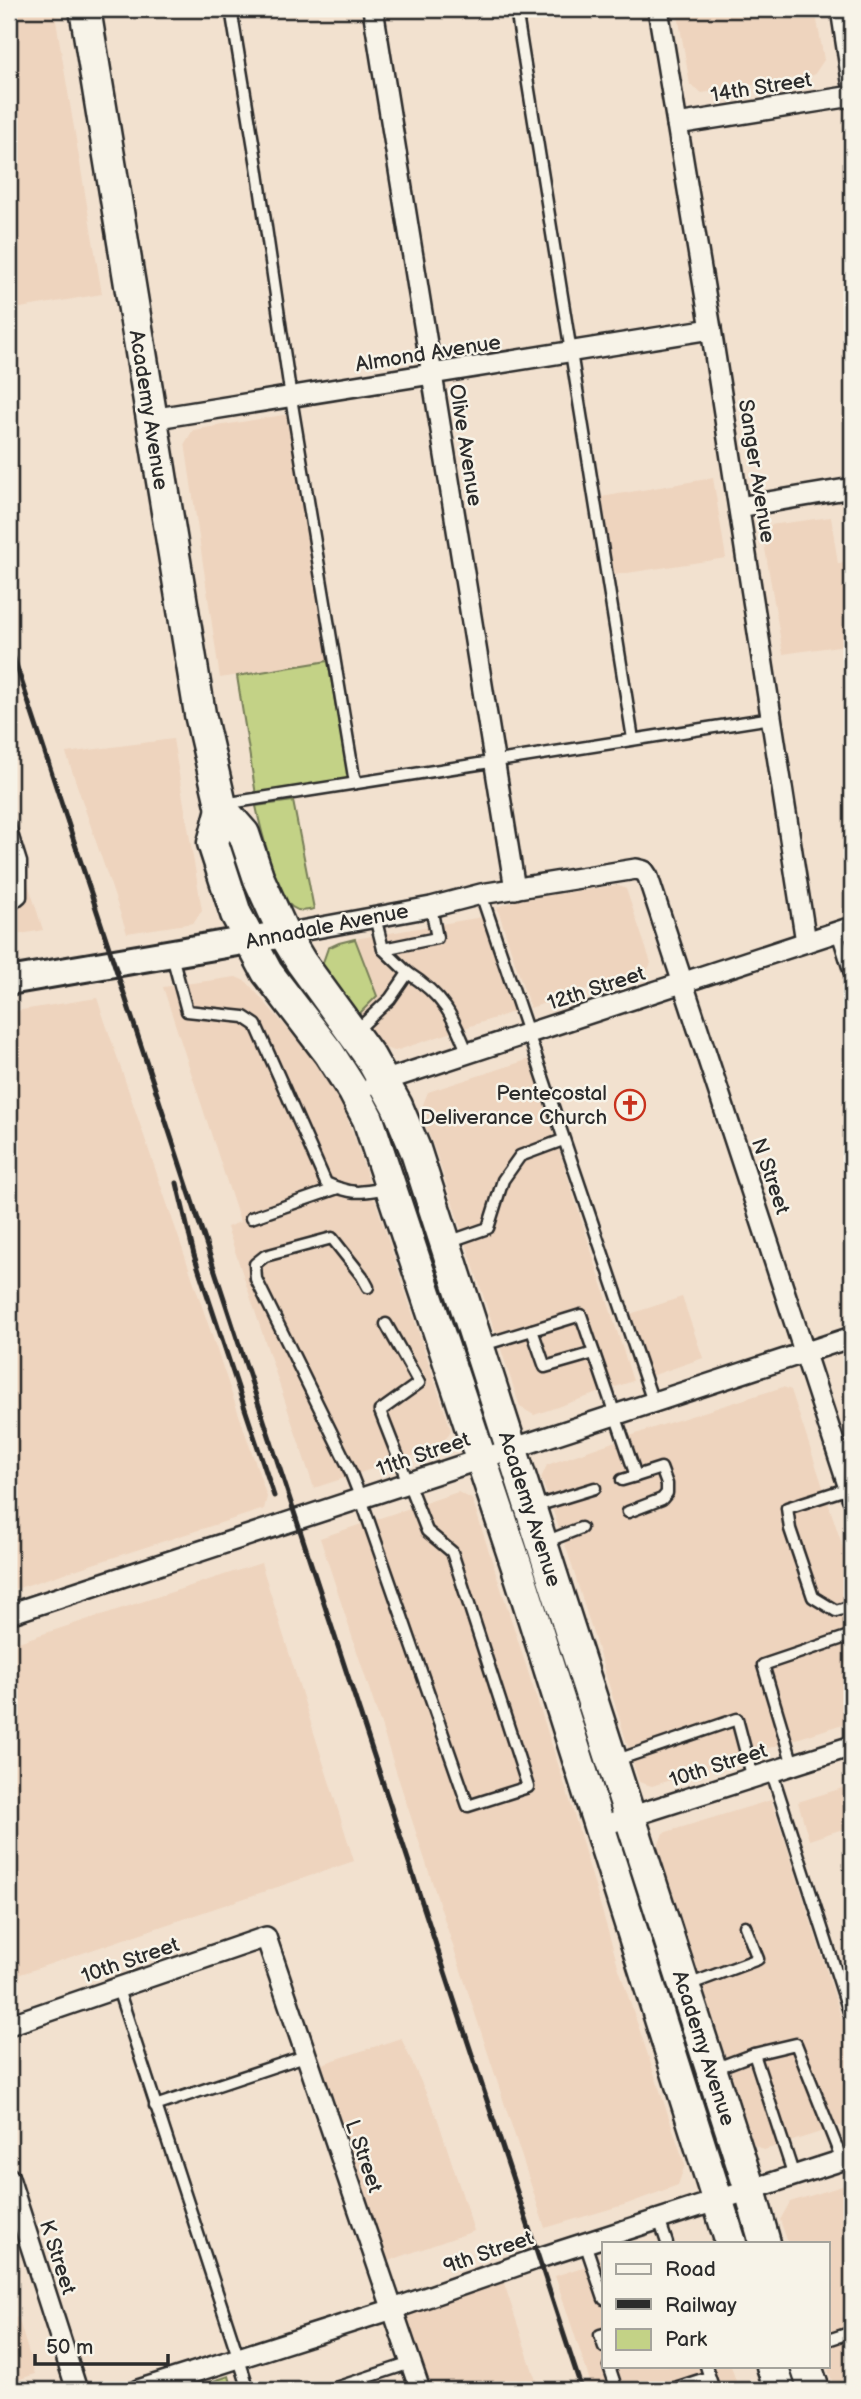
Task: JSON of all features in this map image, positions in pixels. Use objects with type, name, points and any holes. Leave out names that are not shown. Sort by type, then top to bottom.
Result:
[{"type":"main road","name":"Academy Avenue","points":[[85,9],[200,714],[221,807],[213,843],[236,914],[250,941],[274,981],[329,1054],[368,1119],[481,1459],[731,2242]]},
{"type":"main road","name":"Academy Avenue","points":[[221,807],[244,834],[259,879],[284,934],[384,1081],[415,1149],[765,2242]]},
{"type":"main road","points":[[391,1187],[401,1189],[413,1201],[435,1256],[458,1283]]},
{"type":"main road","points":[[773,2368],[780,2390]]},
{"type":"main road","points":[[807,2368],[814,2390]]},
{"type":"street","name":"Olive Avenue","points":[[373,9],[515,888]]},
{"type":"street","name":"Sanger Avenue","points":[[658,9],[711,329],[806,942]]},
{"type":"street","points":[[841,9],[852,81]]},
{"type":"street","name":"14th Street","points":[[677,124],[852,96]]},
{"type":"street","name":"Almond Avenue","points":[[151,419],[711,329]]},
{"type":"street","points":[[739,507],[852,488]]},
{"type":"street","name":"Annadale Avenue","points":[[9,981],[250,941],[431,907],[515,888],[636,869],[644,871]]},
{"type":"street","name":"N Street","points":[[644,871],[851,1493]]},
{"type":"street","name":"12th Street","points":[[354,1092],[844,930]]},
{"type":"street","name":"11th Street","points":[[9,1614],[852,1337]]},
{"type":"street","name":"10th Street","points":[[598,1827],[852,1746]]},
{"type":"street","name":"10th Street","points":[[9,2025],[265,1937]]},
{"type":"street","name":"L Street","points":[[265,1937],[420,2390]]},
{"type":"street","name":"9th Street","points":[[138,2390],[393,2309],[847,2158]]},
{"type":"street","name":"K Street","points":[[9,2178],[77,2390]]},
{"type":"lane","points":[[231,9],[291,398],[355,783]]},
{"type":"lane","points":[[516,9],[633,739]]},
{"type":"lane","points":[[221,807],[355,783],[772,718]]},
{"type":"lane","points":[[9,824],[21,862],[21,897],[9,907]]},
{"type":"lane","points":[[481,894],[653,1402]]},
{"type":"lane","points":[[383,949],[438,938],[431,907]]},
{"type":"lane","points":[[375,917],[383,949],[408,973],[426,984],[452,1013],[468,1054]]},
{"type":"lane","points":[[844,930],[852,980]]},
{"type":"lane","points":[[172,954],[187,1011],[244,1017],[256,1025],[326,1183],[346,1192],[358,1193],[391,1187]]},
{"type":"lane","points":[[353,1033],[390,999],[408,973]]},
{"type":"lane","points":[[444,1244],[488,1228],[503,1180],[520,1156],[563,1140]]},
{"type":"lane","points":[[251,1218],[338,1188]]},
{"type":"lane","points":[[368,1287],[332,1238],[265,1256],[255,1264],[256,1279],[348,1466],[361,1499],[468,1806],[528,1787],[452,1552],[427,1531],[380,1411],[419,1382],[386,1324]]},
{"type":"lane","points":[[479,1346],[581,1315],[636,1476]]},
{"type":"lane","points":[[532,1330],[545,1367],[594,1353]]},
{"type":"lane","points":[[622,1480],[662,1468],[667,1483],[667,1493],[662,1499],[628,1511]]},
{"type":"lane","points":[[529,1508],[595,1488]]},
{"type":"lane","points":[[851,1493],[788,1508],[790,1529],[813,1597],[836,1611],[852,1606]]},
{"type":"lane","points":[[541,1544],[581,1528]]},
{"type":"lane","points":[[793,1765],[763,1665],[852,1635]]},
{"type":"lane","points":[[613,1762],[737,1719],[753,1779]]},
{"type":"lane","points":[[772,1773],[852,2021]]},
{"type":"lane","points":[[684,1986],[758,1959],[745,1926]]},
{"type":"lane","points":[[118,1989],[249,2390]]},
{"type":"lane","points":[[711,2070],[754,2054],[796,2043],[847,2158]]},
{"type":"lane","points":[[754,2054],[794,2176]]},
{"type":"lane","points":[[155,2106],[305,2056]]},
{"type":"lane","points":[[659,2219],[667,2242]]},
{"type":"lane","points":[[585,2243],[602,2287]]},
{"type":"lane","points":[[830,2339],[852,2332]]},
{"type":"lane","points":[[329,2390],[411,2363]]},
{"type":"lane","points":[[611,2368],[617,2390]]},
{"type":"lane","points":[[707,2368],[714,2390]]},
{"type":"lane","points":[[669,2390],[709,2377]]},
{"type":"shaded area","points":[[9,9],[54,9],[102,294],[9,310]]},
{"type":"shaded area","points":[[677,9],[815,9],[824,60],[814,75],[702,93],[690,85]]},
{"type":"shaded area","points":[[289,414],[328,661],[220,678],[185,443],[193,430]]},
{"type":"shaded area","points":[[713,478],[726,558],[614,575],[601,497]]},
{"type":"shaded area","points":[[831,517],[838,564],[852,562],[852,644],[783,654],[763,537],[770,525]]},
{"type":"shaded area","points":[[173,739],[202,910],[193,923],[127,933],[66,753]]},
{"type":"shaded area","points":[[9,824],[43,930],[9,936]]},
{"type":"shaded area","points":[[618,885],[626,889],[651,963],[648,969],[530,1008],[497,907],[518,900]]},
{"type":"shaded area","points":[[482,917],[513,1012],[395,1051],[380,1047],[358,1015],[377,996],[355,939]]},
{"type":"shaded area","points":[[236,977],[247,982],[316,1062],[342,1105],[451,1430],[442,1446],[314,1488],[227,1227],[240,1222],[163,987]]},
{"type":"shaded area","points":[[97,998],[267,1497],[264,1509],[9,1591],[9,1012]]},
{"type":"shaded area","points":[[530,1059],[633,1381],[534,1415],[520,1407],[420,1112],[428,1092]]},
{"type":"shaded area","points":[[682,1297],[703,1358],[651,1376],[630,1314]]},
{"type":"shaded area","points":[[783,1387],[791,1390],[852,1575],[852,1721],[652,1786],[639,1782],[568,1553],[541,1478],[547,1465]]},
{"type":"shaded area","points":[[458,1492],[472,1499],[571,1804],[619,1969],[685,2165],[678,2185],[627,2204],[545,2228],[320,1538]]},
{"type":"shaded area","points":[[261,1563],[354,1861],[9,1978],[9,1645]]},
{"type":"shaded area","points":[[852,1785],[852,1826],[809,1840],[798,1802]]},
{"type":"shaded area","points":[[771,1800],[852,2051],[852,2122],[764,2150],[754,2145],[658,1847],[663,1833]]},
{"type":"shaded area","points":[[401,2038],[437,2117],[474,2231],[388,2261],[322,2064]]},
{"type":"shaded area","points":[[852,2183],[852,2390],[835,2390],[828,2368],[830,2368],[830,2242],[788,2242],[780,2220],[790,2202]]},
{"type":"shaded area","points":[[602,2261],[602,2368],[732,2368],[739,2390],[593,2390],[555,2276]]},
{"type":"shaded area","points":[[502,2277],[539,2390],[431,2390],[404,2309]]},
{"type":"shaded area","points":[[18,2317],[35,2374],[9,2383],[9,2320]]},
{"type":"green space","points":[[328,661],[349,781],[256,795],[237,676]]},
{"type":"green space","points":[[293,801],[314,909],[308,910],[292,907],[286,900],[270,860],[256,806]]},
{"type":"green space","points":[[355,939],[377,996],[358,1015],[322,965],[328,948]]},
{"type":"green space","points":[[229,2376],[233,2390],[186,2390]]},
{"type":"railway","points":[[9,643],[582,2390]]},
{"type":"railway","points":[[177,1183],[194,1255],[274,1496]]},
{"type":"place","name":"Pentecostal Deliverance Church","points":[[630,1105]]}]
